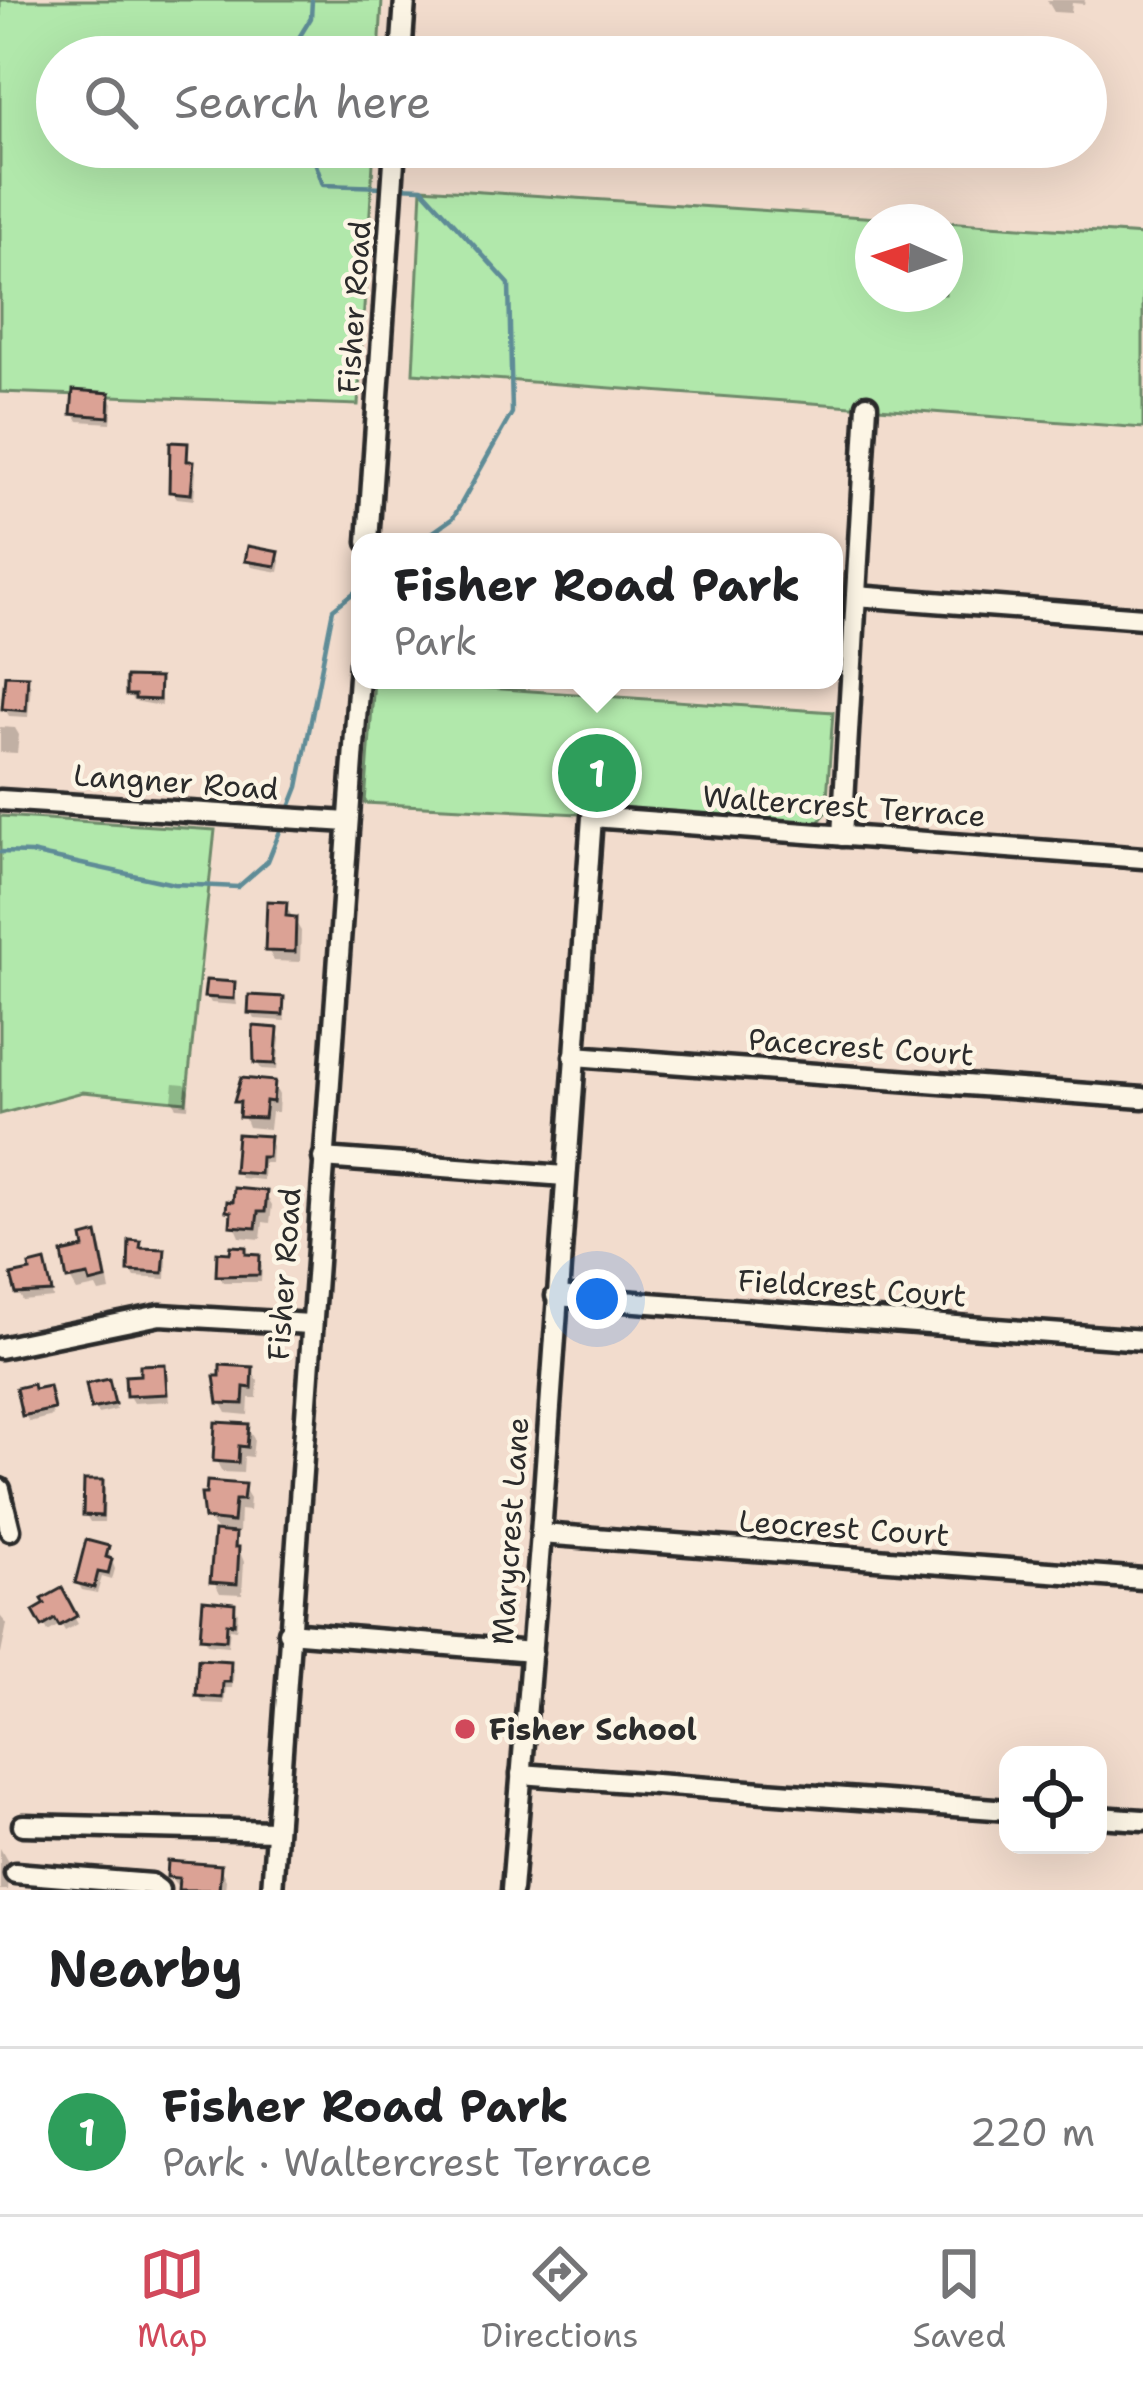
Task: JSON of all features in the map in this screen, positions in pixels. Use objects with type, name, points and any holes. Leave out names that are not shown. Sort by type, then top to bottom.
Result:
[{"type":"street","points":[[402,36],[405,0]]},
{"type":"street","name":"Fisher Road","points":[[369,533],[394,168]]},
{"type":"street","points":[[842,836],[867,405]]},
{"type":"street","points":[[856,596],[1143,618]]},
{"type":"street","name":"Fisher Road","points":[[272,1890],[358,689]]},
{"type":"street","name":"Langner Road","points":[[0,800],[348,822]]},
{"type":"street","name":"Waltercrest Terrace","points":[[588,868],[592,817],[1143,858]]},
{"type":"street","name":"Marycrest Lane","points":[[512,1890],[588,868]]},
{"type":"street","name":"Pacecrest Court","points":[[574,1056],[1143,1098]]},
{"type":"street","points":[[323,1158],[566,1176]]},
{"type":"street","name":"Fieldcrest Court","points":[[556,1296],[1143,1340]]},
{"type":"street","points":[[0,1348],[160,1316],[310,1324]]},
{"type":"street","points":[[0,1489],[10,1530]]},
{"type":"street","name":"Leocrest Court","points":[[541,1534],[1143,1579]]},
{"type":"street","points":[[288,1632],[532,1652]]},
{"type":"street","points":[[521,1774],[999,1809]]},
{"type":"street","points":[[1107,1818],[1143,1820]]},
{"type":"street","points":[[23,1825],[276,1832]]},
{"type":"street","points":[[15,1873],[151,1884],[159,1890]]},
{"type":"green space","points":[[0,0],[382,0],[380,36],[36,36],[36,168],[373,168],[358,405],[0,392]]},
{"type":"green space","points":[[422,188],[855,216],[855,312],[963,312],[963,223],[1143,235],[1143,428],[413,373]]},
{"type":"green space","points":[[373,689],[503,689],[833,712],[826,813],[815,826],[365,803]]},
{"type":"green space","points":[[0,816],[215,830],[186,1102],[83,1092],[0,1114]]},
{"type":"building","points":[[73,390],[110,393],[109,417],[71,414]]},
{"type":"building","points":[[170,442],[188,443],[187,461],[194,461],[191,494],[169,492]]},
{"type":"building","points":[[248,546],[279,552],[276,566],[245,561]]},
{"type":"building","points":[[5,675],[28,676],[26,711],[2,709]]},
{"type":"building","points":[[126,677],[160,678],[159,700],[126,695]]},
{"type":"building","points":[[267,901],[287,902],[286,916],[296,917],[295,952],[265,951]]},
{"type":"building","points":[[206,980],[235,982],[234,999],[204,997]]},
{"type":"building","points":[[249,995],[284,997],[283,1015],[248,1013]]},
{"type":"building","points":[[253,1026],[278,1028],[275,1064],[254,1063]]},
{"type":"building","points":[[241,1078],[275,1081],[273,1102],[266,1101],[264,1118],[239,1117],[240,1102],[234,1102]]},
{"type":"building","points":[[237,1134],[270,1136],[260,1174],[234,1172]]},
{"type":"building","points":[[234,1188],[267,1191],[265,1212],[258,1212],[256,1228],[230,1226],[227,1201],[233,1202]]},
{"type":"building","points":[[97,1233],[106,1279],[67,1280],[62,1253],[84,1248],[82,1237]]},
{"type":"building","points":[[129,1240],[141,1241],[140,1248],[165,1249],[163,1273],[128,1271]]},
{"type":"building","points":[[231,1246],[260,1255],[259,1275],[216,1276],[217,1252],[230,1253]]},
{"type":"building","points":[[45,1261],[52,1292],[16,1294],[11,1275]]},
{"type":"building","points":[[165,1364],[167,1394],[126,1396],[125,1376],[140,1375],[140,1365]]},
{"type":"building","points":[[220,1365],[253,1367],[252,1388],[244,1387],[243,1404],[218,1403],[214,1376],[220,1376]]},
{"type":"building","points":[[109,1379],[115,1404],[91,1409],[86,1384]]},
{"type":"building","points":[[33,1384],[34,1389],[49,1386],[54,1409],[22,1416],[16,1388]]},
{"type":"building","points":[[215,1422],[249,1424],[247,1447],[239,1446],[238,1463],[213,1461]]},
{"type":"building","points":[[84,1480],[103,1480],[102,1516],[83,1515]]},
{"type":"building","points":[[207,1481],[245,1484],[243,1500],[235,1500],[233,1522],[204,1519],[201,1494],[206,1494]]},
{"type":"building","points":[[214,1531],[236,1533],[237,1584],[210,1582]]},
{"type":"building","points":[[86,1540],[109,1546],[106,1557],[112,1559],[108,1574],[98,1572],[94,1588],[75,1583]]},
{"type":"building","points":[[62,1588],[77,1616],[59,1626],[55,1619],[42,1627],[33,1611],[45,1604],[42,1599]]},
{"type":"building","points":[[203,1600],[235,1603],[234,1624],[227,1623],[226,1640],[200,1638]]},
{"type":"building","points":[[198,1659],[231,1661],[230,1682],[223,1682],[222,1698],[196,1696]]},
{"type":"building","points":[[168,1861],[221,1865],[219,1890],[178,1890],[179,1878],[167,1877]]},
{"type":"waterway","points":[[300,36],[311,18],[312,0]]},
{"type":"waterway","points":[[317,168],[323,185],[385,187]]},
{"type":"waterway","points":[[397,187],[422,188],[509,284],[512,413],[453,518],[432,533]]},
{"type":"waterway","points":[[289,810],[298,787],[333,609],[351,595]]},
{"type":"waterway","points":[[0,852],[31,853],[174,884],[238,887],[268,861],[282,826]]},
{"type":"place","name":"Fisher Road Park","points":[[597,773]]},
{"type":"place","name":"Fisher School","points":[[465,1729]]}]
